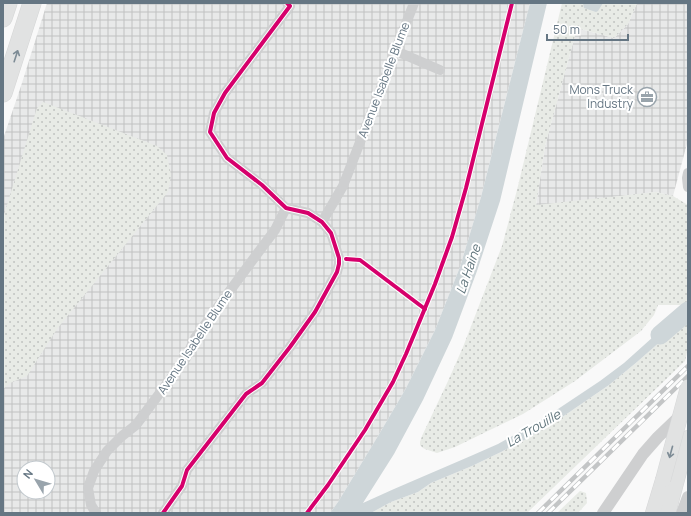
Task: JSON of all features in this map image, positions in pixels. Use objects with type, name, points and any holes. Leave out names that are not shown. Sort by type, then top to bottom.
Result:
[{"type":"highway","points":[[3,18],[8,3]]},
{"type":"highway","points":[[3,93],[32,3]]},
{"type":"main road","points":[[668,513],[670,480],[688,387]]},
{"type":"main road","points":[[653,513],[670,480],[688,438]]},
{"type":"street","name":"Avenue Isabelle Blume","points":[[322,222],[343,186],[414,3]]},
{"type":"street","points":[[163,513],[182,486],[188,470],[246,394],[262,383],[315,312],[337,272],[339,264],[340,258],[331,233],[322,222],[308,213],[286,208],[262,186],[227,158],[210,132],[214,113],[225,93],[290,4]]},
{"type":"street","points":[[396,51],[440,70]]},
{"type":"street","points":[[688,173],[688,187]]},
{"type":"street","name":"Avenue Isabelle Blume","points":[[96,513],[91,505],[88,488],[94,471],[107,451],[122,436],[136,426],[186,358],[195,338],[275,230],[286,208]]},
{"type":"street","points":[[603,513],[643,454],[688,408]]},
{"type":"street","points":[[682,513],[688,497]]},
{"type":"shaded area","points":[[47,3],[530,3],[481,197],[460,267],[435,330],[405,390],[330,513],[3,513],[3,139]]},
{"type":"shaded area","points":[[562,3],[637,3],[628,24],[614,38],[577,28],[545,146],[536,205],[656,192],[673,196],[688,205],[688,302],[682,305],[658,305],[654,315],[641,331],[575,381],[523,414],[455,447],[437,453],[423,448],[420,445],[420,442],[463,347],[502,246]]},
{"type":"shaded area","points":[[637,3],[688,3],[688,140],[673,196],[656,192],[536,206],[545,146],[577,28],[614,38],[628,24]]},
{"type":"shaded area","points":[[43,102],[157,146],[167,155],[171,175],[168,192],[57,329],[27,376],[10,383],[3,389],[3,218],[37,108]]},
{"type":"shaded area","points":[[688,317],[688,348],[685,361],[527,513],[371,513],[391,502],[418,492],[431,483],[501,452],[555,422],[609,385]]},
{"type":"shaded area","points":[[580,491],[586,493],[587,503],[578,513],[557,513]]},
{"type":"water","name":"La Haine","points":[[530,3],[547,3],[500,201],[477,271],[452,338],[423,400],[394,454],[363,503],[498,444],[546,417],[624,363],[682,311],[678,326],[609,385],[555,422],[530,437],[472,466],[431,483],[418,492],[391,502],[371,513],[330,513],[405,390],[435,330],[460,267],[481,197]]},
{"type":"water","points":[[583,3],[603,3],[596,12],[584,8]]},
{"type":"waterway","name":"La Trouille","points":[[660,335],[688,311]]},
{"type":"railway","points":[[538,513],[688,366]]},
{"type":"railway","points":[[548,513],[688,376]]},
{"type":"cycle path","points":[[163,513],[182,486],[187,470],[246,394],[262,383],[315,312],[337,272],[339,264],[339,258],[331,233],[322,222],[308,213],[286,208],[262,185],[227,158],[210,132],[214,113],[225,93],[290,6],[287,3]]},
{"type":"cycle path","points":[[307,513],[365,430],[393,382],[435,284],[452,237],[466,188],[512,3]]},
{"type":"cycle path","points":[[346,259],[360,260],[425,309]]},
{"type":"place","name":"Mons Truck Industry","points":[[647,97]]}]
